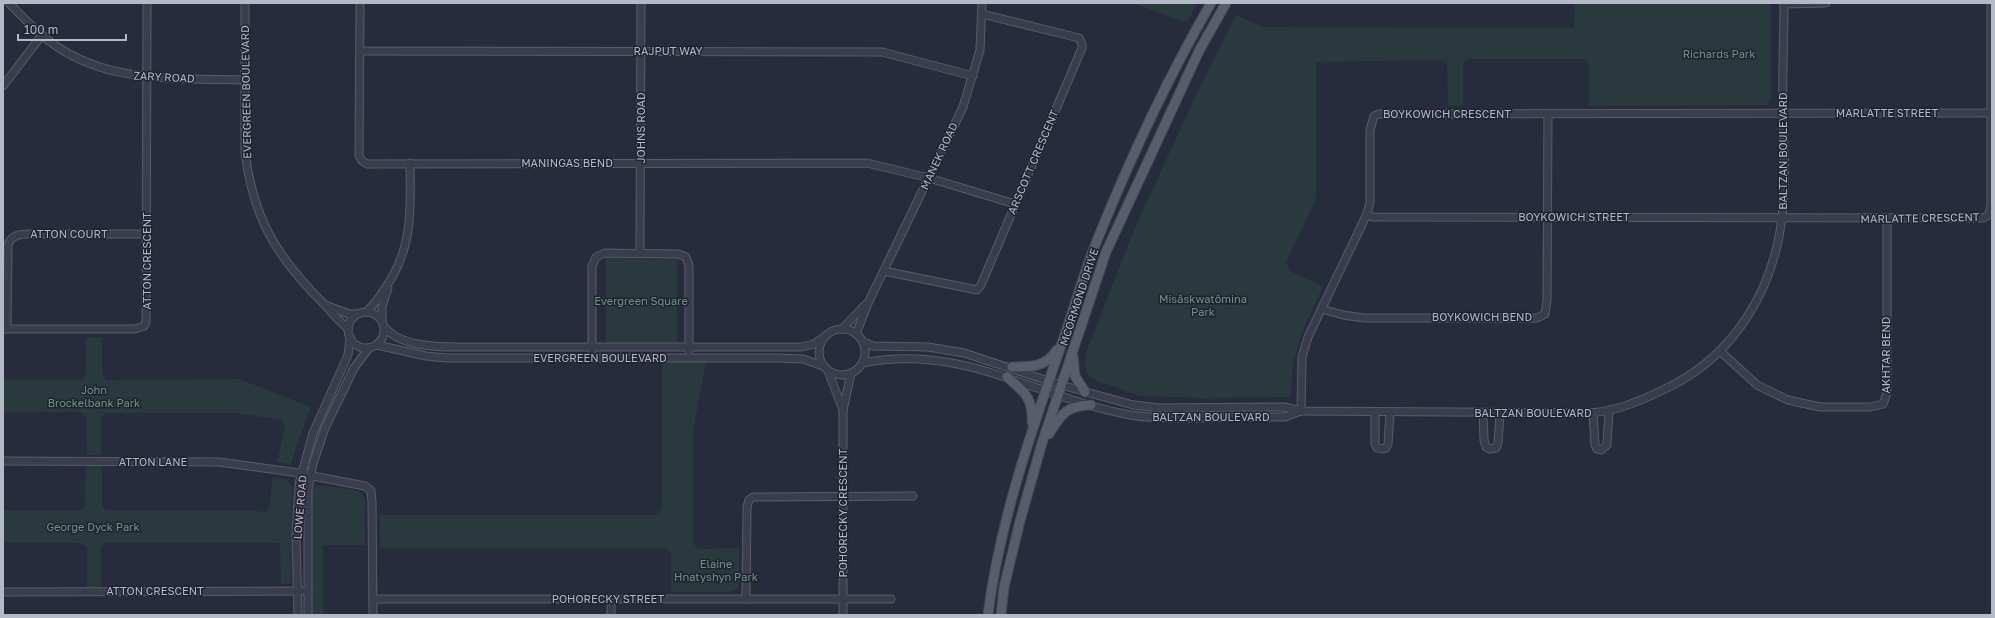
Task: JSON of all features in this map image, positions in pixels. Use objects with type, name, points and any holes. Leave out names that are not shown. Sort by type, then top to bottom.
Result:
[{"type":"main road","name":"MCORMOND DRIVE","points":[[988,615],[992,584],[1007,520],[1032,432],[1048,381],[1096,244],[1186,47],[1212,3]]},
{"type":"main road","name":"MCORMOND DRIVE","points":[[1001,615],[1006,580],[1042,443],[1106,252],[1196,58],[1226,3]]},
{"type":"main road","points":[[1012,368],[1041,365],[1053,356],[1062,342]]},
{"type":"main road","points":[[1073,353],[1075,376],[1085,392]]},
{"type":"main road","points":[[1007,377],[1029,399],[1032,411],[1032,432]]},
{"type":"main road","points":[[1042,443],[1062,414],[1074,407],[1091,405]]},
{"type":"street","name":"ZARY ROAD","points":[[9,3],[42,35],[87,62],[124,74],[148,78],[246,80]]},
{"type":"street","name":"ATTON CRESCENT","points":[[5,329],[135,329],[144,326],[147,317],[147,3]]},
{"type":"street","name":"EVERGREEN BOULEVARD","points":[[245,3],[245,152],[248,173],[258,210],[272,241],[290,268],[348,329]]},
{"type":"street","name":"MANINGAS BEND","points":[[360,3],[359,155],[362,161],[367,164],[850,162],[882,166],[929,178],[1015,204]]},
{"type":"street","name":"JOHNS ROAD","points":[[640,253],[641,3]]},
{"type":"street","name":"MANEK ROAD","points":[[856,334],[869,301],[963,107],[980,50],[982,3]]},
{"type":"street","points":[[1784,3],[1826,3]]},
{"type":"street","name":"BALTZAN BOULEVARD","points":[[1048,381],[1121,403],[1147,407],[1284,407],[1301,411],[1484,413],[1593,413],[1609,410],[1634,402],[1678,383],[1692,374],[1720,351],[1741,327],[1759,299],[1771,270],[1782,217],[1785,166],[1783,114],[1784,3]]},
{"type":"street","name":"MARLATTE CRESCENT","points":[[1782,217],[1887,219],[1976,218],[1989,215],[1991,204],[1991,3]]},
{"type":"street","name":"ARSCOTT CRESCENT","points":[[884,271],[977,290],[981,285],[1082,48],[1079,38],[982,14]]},
{"type":"street","points":[[3,86],[42,35]]},
{"type":"street","name":"RAJPUT WAY","points":[[360,51],[882,52],[973,76]]},
{"type":"street","name":"BOYKOWICH CRESCENT","points":[[1301,411],[1302,357],[1308,337],[1366,214],[1370,202],[1370,130],[1374,116],[1386,113],[1783,114]]},
{"type":"street","name":"MARLATTE STREET","points":[[1783,114],[1991,113]]},
{"type":"street","points":[[1548,114],[1548,217]]},
{"type":"street","points":[[367,312],[377,301],[389,283],[400,262],[410,229],[410,163]]},
{"type":"street","name":"BOYKOWICH STREET","points":[[1366,214],[1372,217],[1782,217]]},
{"type":"street","name":"BOYKOWICH BEND","points":[[1322,309],[1343,315],[1364,318],[1537,318],[1545,314],[1547,300],[1548,217]]},
{"type":"street","name":"AKHTAR BEND","points":[[1720,351],[1758,385],[1788,400],[1820,407],[1871,407],[1883,404],[1887,393],[1887,219]]},
{"type":"street","name":"ATTON COURT","points":[[5,329],[8,245],[9,241],[15,236],[30,234],[147,234]]},
{"type":"street","points":[[592,358],[594,261],[596,257],[606,253],[640,253],[678,254],[686,257],[688,261],[689,358]]},
{"type":"street","points":[[383,323],[373,313],[367,312],[358,314],[353,318],[348,329],[350,337],[358,346],[369,348],[377,345],[383,336],[383,323],[382,307],[389,283]]},
{"type":"street","name":"MANEK ROAD","points":[[842,329],[869,301]]},
{"type":"street","name":"EVERGREEN BOULEVARD","points":[[322,302],[349,314],[358,314]]},
{"type":"street","name":"EVERGREEN BOULEVARD","points":[[383,323],[389,332],[397,337],[441,347],[802,347],[814,344],[823,338]]},
{"type":"street","points":[[863,342],[865,356],[862,363],[852,373],[839,375],[825,368],[818,352],[823,338],[835,330],[842,329],[856,334],[863,342],[874,346],[928,347],[953,350],[1048,381]]},
{"type":"street","name":"LOWE ROAD","points":[[298,615],[296,534],[299,490],[313,433],[348,355],[350,337]]},
{"type":"street","name":"EVERGREEN BOULEVARD","points":[[377,345],[426,356],[446,358],[803,359],[825,368]]},
{"type":"street","name":"LOWE ROAD","points":[[308,615],[308,490],[316,452],[325,428],[358,361],[369,348]]},
{"type":"street","points":[[862,363],[900,358],[930,359],[964,365],[1007,377]]},
{"type":"street","name":"POHORECKY CRESCENT","points":[[825,368],[833,380],[843,410]]},
{"type":"street","name":"POHORECKY CRESCENT","points":[[842,615],[843,410],[852,373]]},
{"type":"street","name":"BALTZAN BOULEVARD","points":[[1007,377],[1091,405],[1130,415],[1162,419],[1285,417],[1301,411]]},
{"type":"street","points":[[1593,413],[1595,445],[1597,449],[1602,450],[1607,445],[1609,410]]},
{"type":"street","points":[[1375,412],[1375,444],[1377,448],[1381,449],[1386,448],[1388,444],[1390,412]]},
{"type":"street","points":[[1484,413],[1484,442],[1486,447],[1490,449],[1496,448],[1498,443],[1500,413]]},
{"type":"street","name":"ATTON LANE","points":[[3,462],[219,462],[302,474]]},
{"type":"street","points":[[302,474],[360,485],[370,491],[372,502],[373,615]]},
{"type":"street","points":[[746,599],[747,514],[750,499],[759,496],[913,496]]},
{"type":"street","name":"ATTON CRESCENT","points":[[3,592],[308,591]]},
{"type":"street","name":"POHORECKY STREET","points":[[373,599],[891,599]]},
{"type":"street","points":[[611,600],[611,615]]},
{"type":"green space","points":[[1133,3],[1197,3],[1187,23]]},
{"type":"green space","name":"Misâskwatômina Park","points":[[1575,3],[1771,3],[1771,100],[1767,105],[1589,106],[1589,64],[1584,59],[1469,59],[1463,63],[1463,106],[1448,106],[1447,64],[1443,60],[1316,62],[1316,199],[1286,262],[1290,271],[1323,286],[1302,333],[1293,363],[1291,397],[1203,398],[1140,396],[1092,379],[1089,376],[1085,364],[1088,347],[1134,230],[1195,97],[1236,15],[1263,27],[1574,28]]},
{"type":"green space","name":"Evergreen Square","points":[[606,258],[677,259],[677,344],[606,344]]},
{"type":"green space","name":"John Brockelbank Park","points":[[86,338],[102,338],[102,374],[107,380],[239,379],[311,407],[291,465],[277,462],[285,426],[282,420],[236,413],[106,413],[101,418],[101,455],[87,455],[86,417],[81,412],[3,412],[3,380],[82,380],[86,374]]},
{"type":"green space","name":"Elaine Hnatyshyn Park","points":[[662,362],[706,362],[693,431],[693,543],[698,549],[739,548],[739,584],[737,590],[728,592],[671,592],[671,553],[665,548],[380,548],[380,515],[656,515],[662,509]]},
{"type":"green space","name":"George Dyck Park","points":[[86,461],[102,461],[102,506],[107,510],[251,510],[264,512],[269,508],[273,477],[286,479],[292,486],[291,584],[281,584],[280,543],[106,542],[101,547],[101,592],[87,592],[87,548],[81,543],[3,542],[3,510],[82,510],[85,506]]},
{"type":"green space","points":[[321,485],[354,490],[363,495],[365,501],[365,545],[323,545],[323,615],[312,615],[312,490],[315,486]]},
{"type":"park label","name":"Richards Park","points":[[1719,54]]}]
